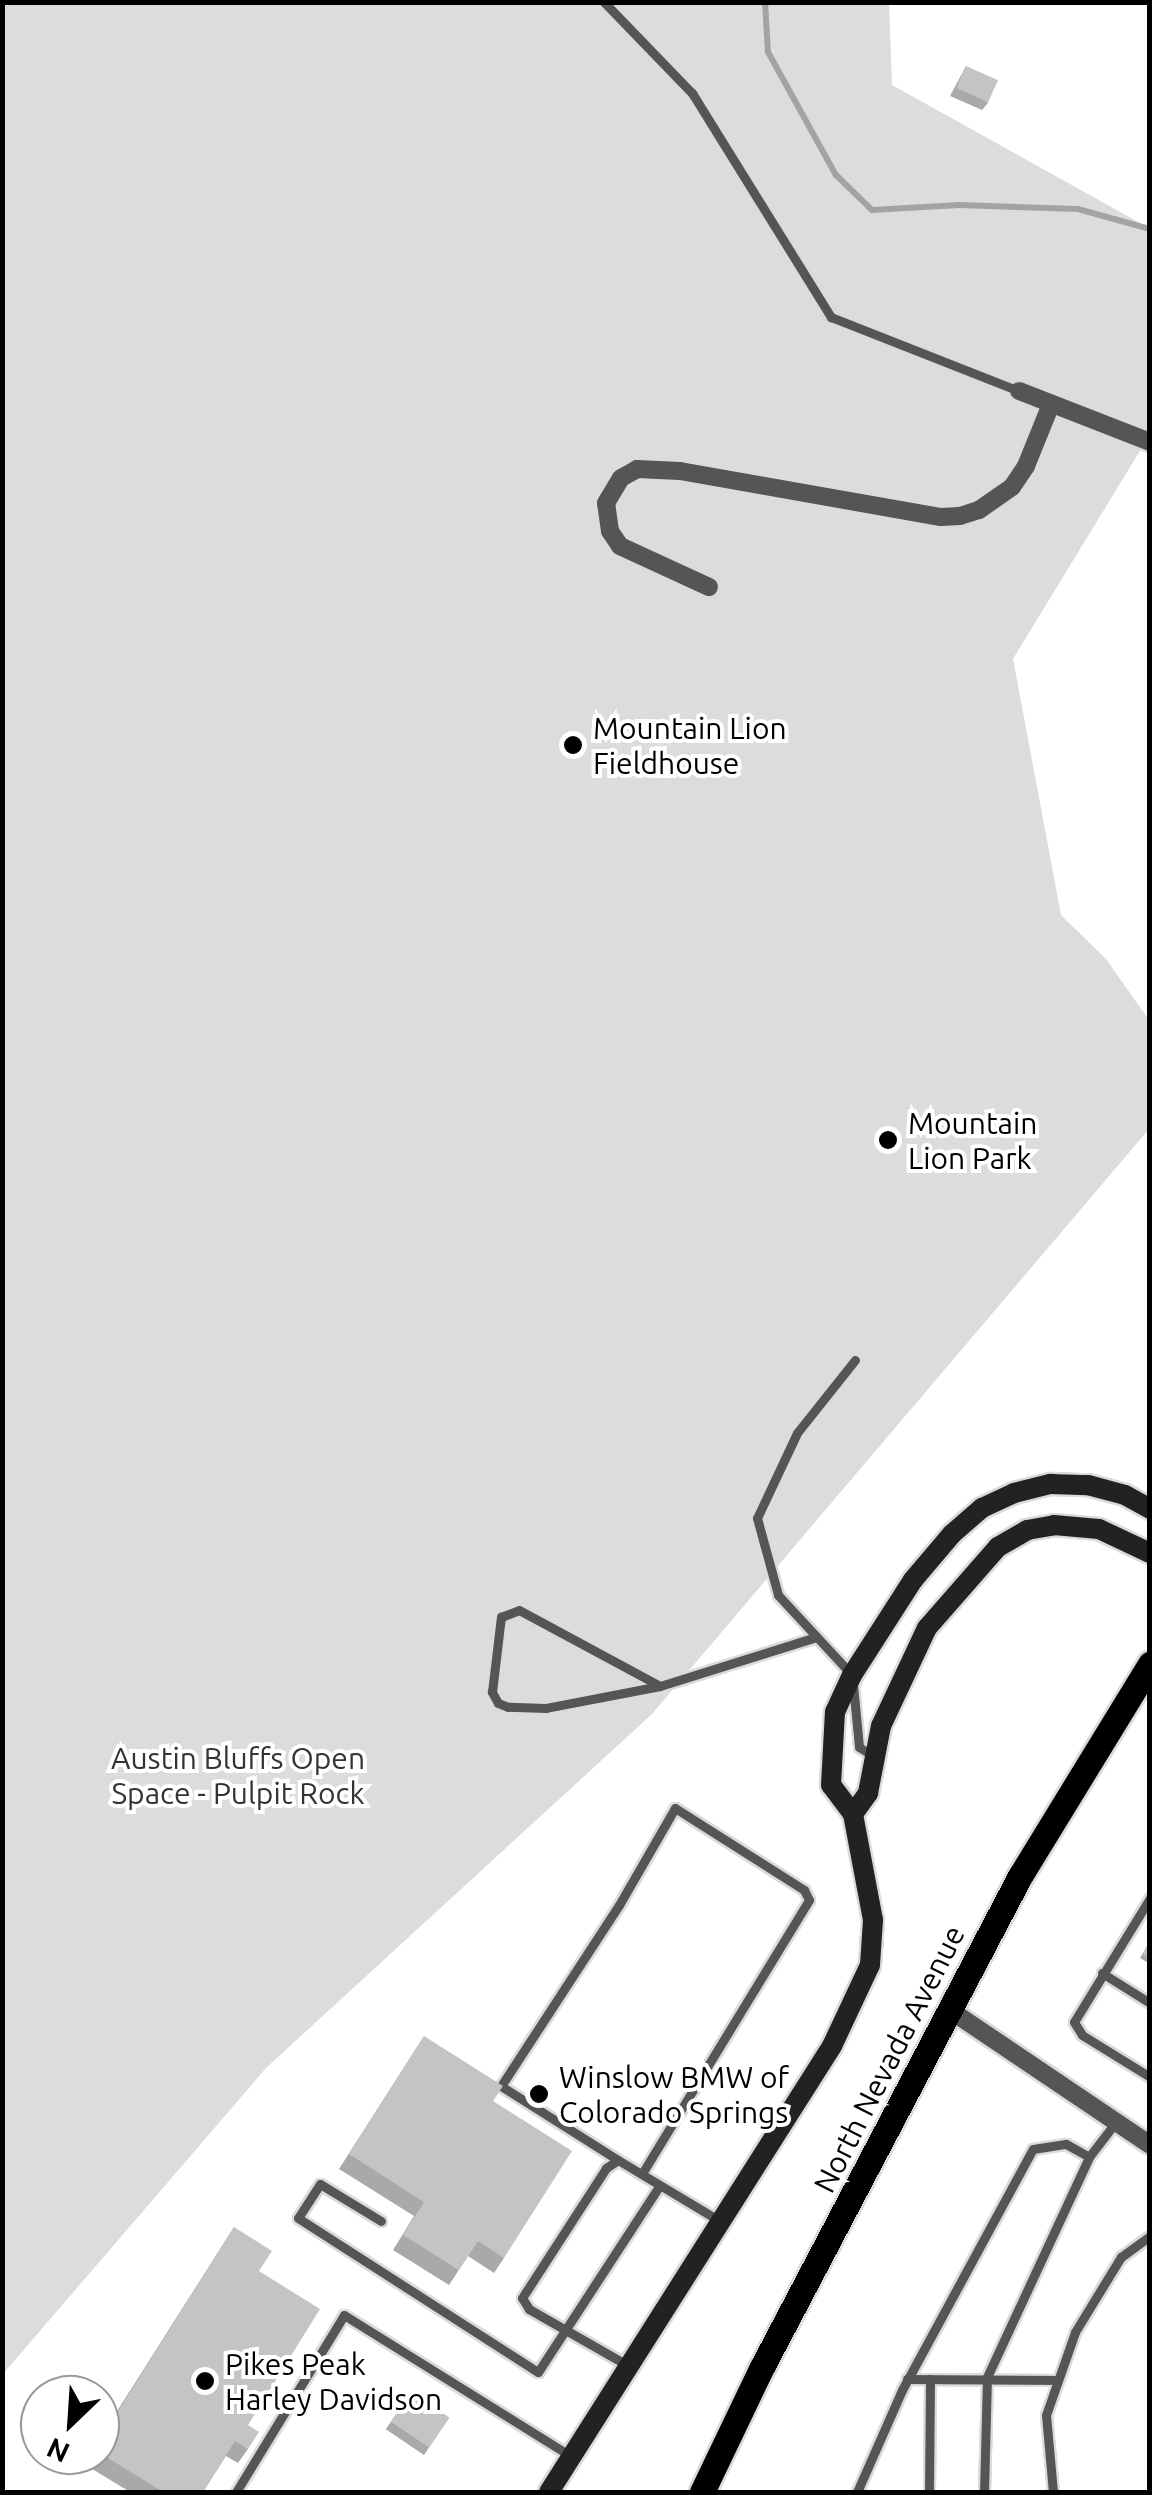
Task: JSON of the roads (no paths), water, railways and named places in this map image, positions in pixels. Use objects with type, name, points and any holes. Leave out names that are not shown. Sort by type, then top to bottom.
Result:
[{"type":"main road","name":"North Nevada Avenue","points":[[549,2492],[832,2046],[870,1965],[873,1920],[853,1814],[831,1785],[835,1712],[852,1675],[914,1580],[952,1534],[982,1508],[1014,1493],[1051,1484],[1088,1485],[1125,1495],[1150,1508]]},
{"type":"main road","points":[[853,1814],[868,1792],[872,1755],[881,1726],[927,1628],[998,1547],[1028,1530],[1054,1525],[1099,1529],[1150,1553]]},
{"type":"main road","name":"North Nevada Avenue","points":[[702,2492],[762,2367],[1040,1842],[1150,1664]]},
{"type":"street","points":[[1019,391],[1150,442]]},
{"type":"street","points":[[709,587],[620,546],[610,531],[606,502],[621,478],[637,469],[680,471],[941,517],[960,516],[979,510],[1012,488],[1026,466],[1051,404]]},
{"type":"street","points":[[950,2010],[1150,2144]]},
{"type":"lane","points":[[604,2],[692,93],[831,317],[1019,391]]},
{"type":"lane","points":[[855,1360],[796,1433],[757,1518],[778,1594],[814,1638],[852,1675],[859,1747],[872,1755]]},
{"type":"lane","points":[[660,1686],[519,1610],[500,1617],[492,1692],[498,1703],[508,1707],[546,1708],[660,1686],[814,1638]]},
{"type":"lane","points":[[642,2174],[809,1900],[804,1890],[675,1808],[619,1905],[501,2086],[618,2160],[721,2222]]},
{"type":"lane","points":[[1150,1898],[1078,2012],[1076,2028],[1150,2078]]},
{"type":"lane","points":[[1102,1973],[1150,2003]]},
{"type":"lane","points":[[984,2492],[988,2379],[1089,2156],[1116,2122]]},
{"type":"lane","points":[[857,2492],[907,2379],[1033,2149],[1066,2144],[1089,2156]]},
{"type":"lane","points":[[618,2160],[606,2168],[522,2298],[529,2309],[629,2366]]},
{"type":"lane","points":[[381,2221],[320,2184],[298,2218],[538,2372],[660,2185]]},
{"type":"lane","points":[[1052,2492],[1046,2416],[1075,2332],[1121,2257],[1150,2236]]},
{"type":"lane","points":[[236,2492],[344,2315],[572,2457]]},
{"type":"lane","points":[[907,2379],[1058,2380]]},
{"type":"lane","points":[[929,2492],[930,2379]]},
{"type":"waterway","points":[[765,2],[768,52],[836,175],[872,210],[959,205],[1078,209],[1150,229]]},
{"type":"place","name":"Mountain Lion Fieldhouse","points":[[573,745]]},
{"type":"place","name":"Mountain Lion Park","points":[[888,1140]]},
{"type":"place","name":"Winslow BMW of Colorado Springs","points":[[539,2094]]},
{"type":"place","name":"Pikes Peak Harley Davidson","points":[[205,2381]]},
{"type":"park label","name":"Austin Bluffs Open Space - Pulpit Rock","points":[[238,1775]]}]
